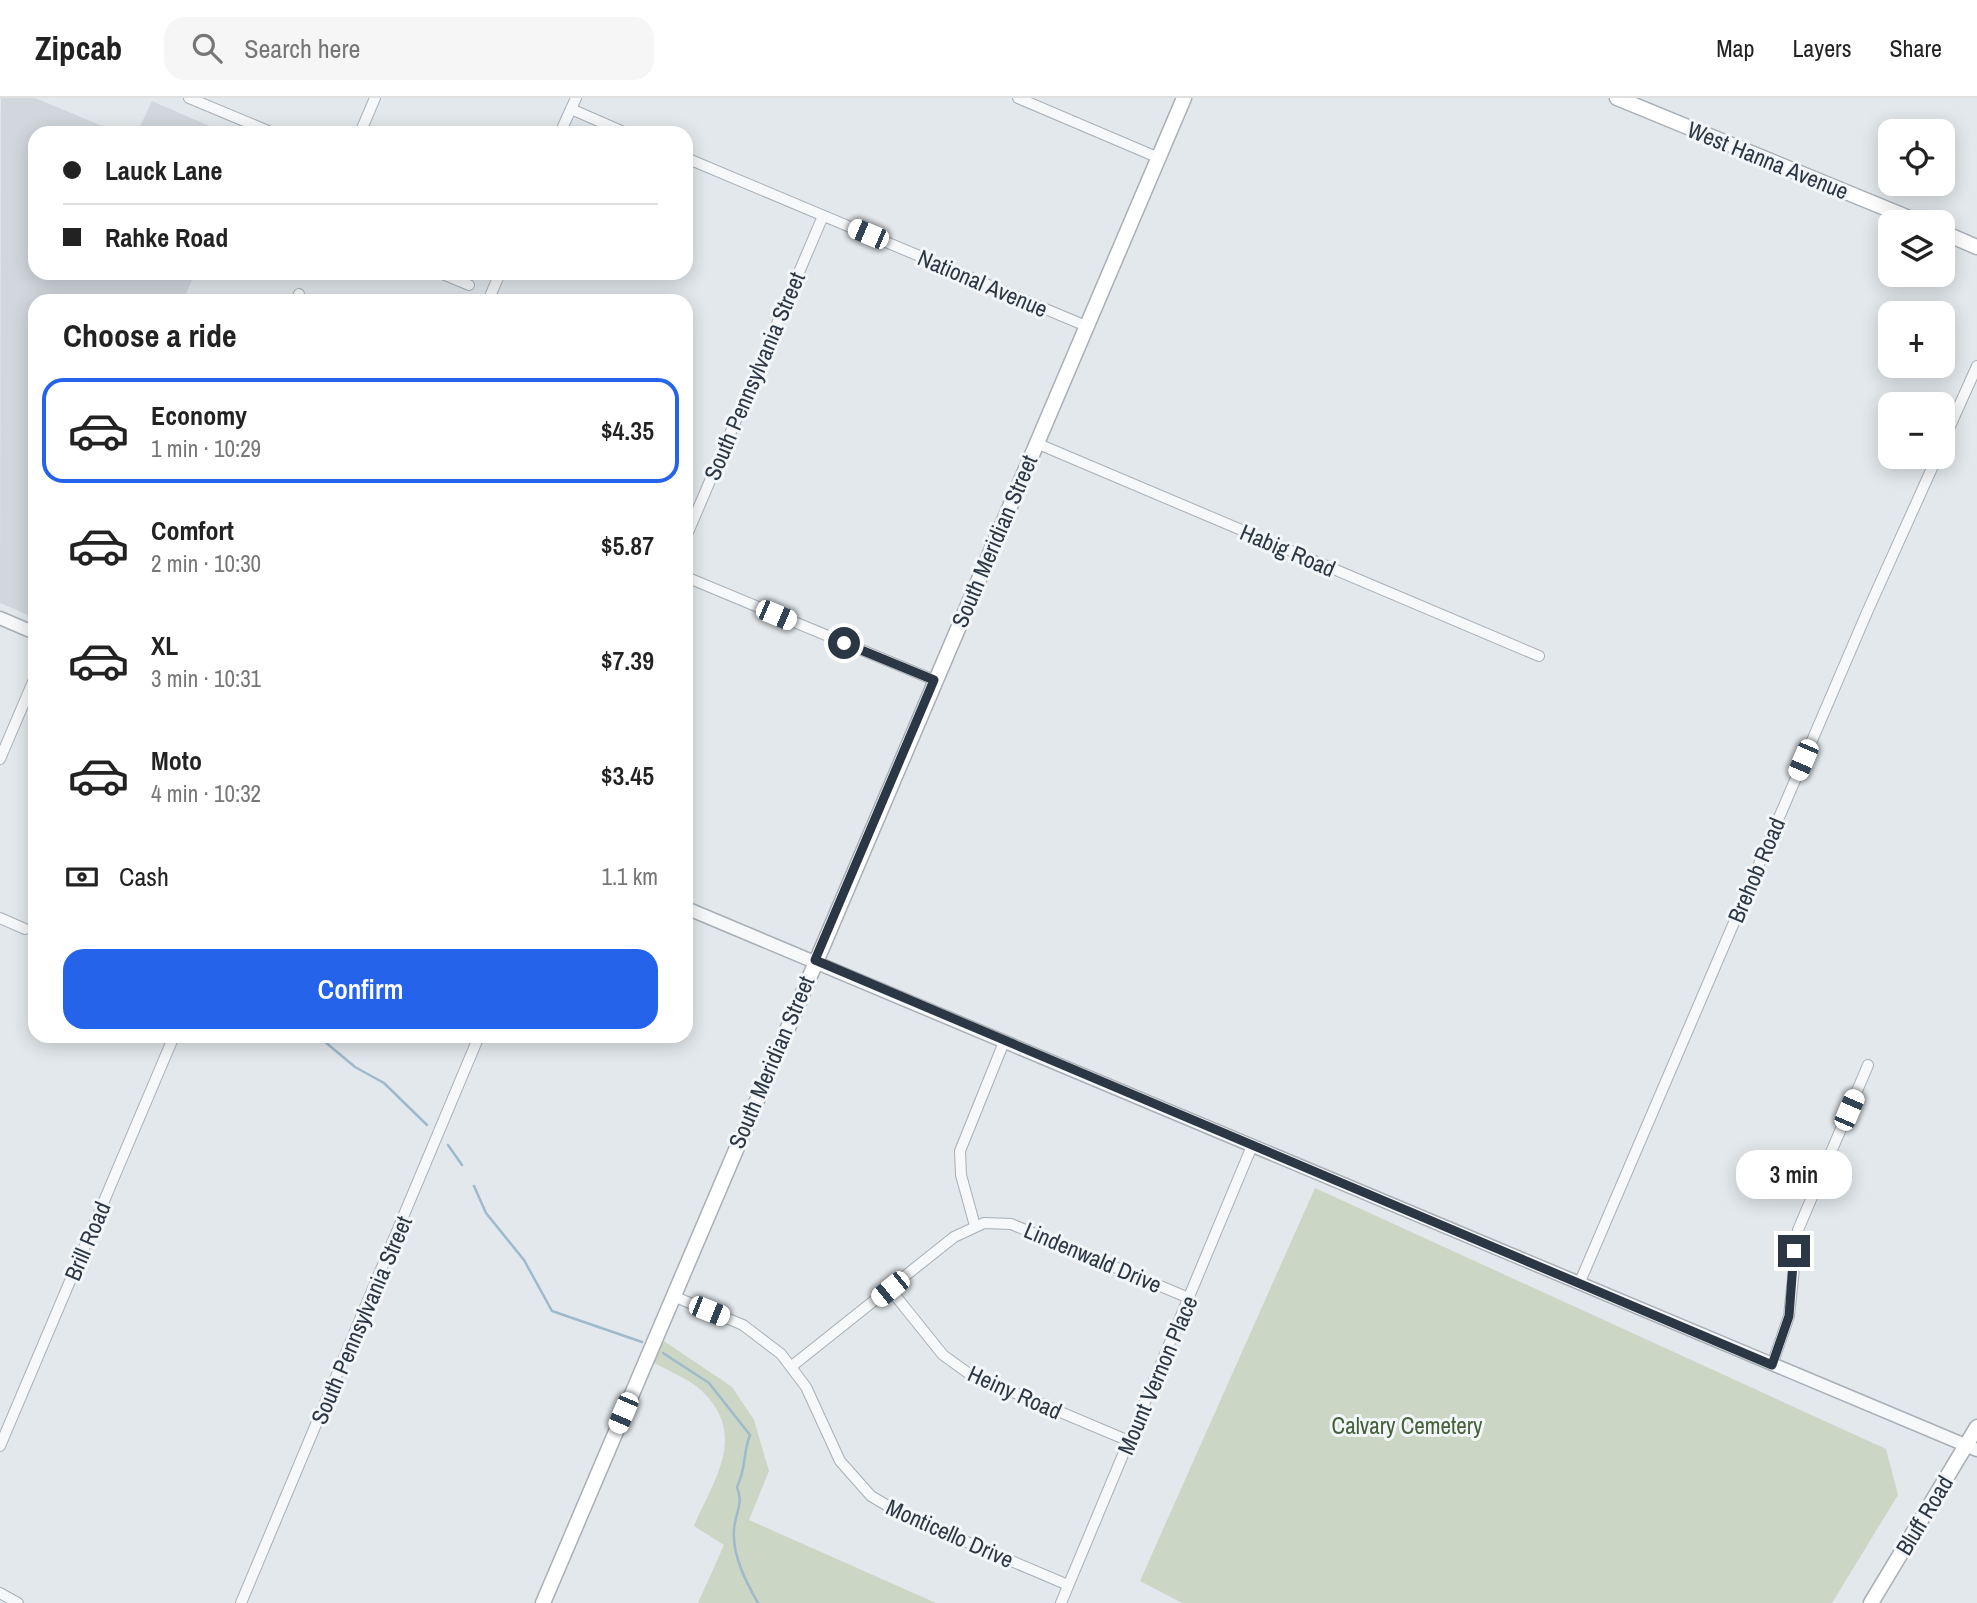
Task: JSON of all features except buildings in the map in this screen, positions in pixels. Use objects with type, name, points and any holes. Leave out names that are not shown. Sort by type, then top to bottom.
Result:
[{"type":"main road","name":"South Meridian Street","points":[[543,1603],[1184,98]]},
{"type":"main road","name":"West Hanna Avenue","points":[[1617,98],[1890,210]]},
{"type":"main road","points":[[1955,238],[1977,247]]},
{"type":"main road","name":"Bluff Road","points":[[1871,1603],[1971,1448],[1977,1427]]},
{"type":"street","points":[[189,98],[256,126]]},
{"type":"street","points":[[363,126],[375,98]]},
{"type":"street","points":[[563,126],[576,98]]},
{"type":"street","points":[[1018,98],[1159,158]]},
{"type":"street","points":[[570,109],[610,126]]},
{"type":"street","name":"National Avenue","points":[[693,161],[1086,326]]},
{"type":"street","name":"South Pennsylvania Street","points":[[693,521],[823,216]]},
{"type":"street","points":[[457,280],[469,285]]},
{"type":"street","points":[[1955,415],[1977,366]]},
{"type":"street","name":"Habig Road","points":[[1036,443],[1539,656]]},
{"type":"street","name":"Brehob Road","points":[[1579,1284],[1868,608],[1932,469]]},
{"type":"street","points":[[693,581],[934,680]]},
{"type":"street","points":[[0,618],[28,630]]},
{"type":"street","points":[[0,759],[28,693]]},
{"type":"street","points":[[693,911],[1971,1448]]},
{"type":"street","points":[[0,918],[26,929]]},
{"type":"street","points":[[975,1226],[960,1168],[960,1151],[1004,1042]]},
{"type":"street","name":"Brill Road","points":[[0,1446],[171,1043]]},
{"type":"street","name":"South Pennsylvania Street","points":[[241,1603],[476,1043]]},
{"type":"street","points":[[1772,1365],[1789,1316],[1798,1230],[1868,1065]]},
{"type":"street","name":"Mount Vernon Place","points":[[1060,1603],[1252,1146]]},
{"type":"street","name":"Lindenwald Drive","points":[[792,1366],[954,1237],[975,1226],[1002,1223],[1019,1226],[1189,1298]]},
{"type":"street","name":"Heiny Road","points":[[890,1289],[943,1355],[968,1373],[1129,1441]]},
{"type":"street","name":"Monticello Drive","points":[[673,1296],[743,1325],[768,1342],[792,1366],[806,1387],[840,1461],[871,1496],[907,1517],[1068,1585]]},
{"type":"street","points":[[0,1593],[18,1603]]},
{"type":"shaded area","points":[[1,98],[35,98],[102,126],[28,126],[28,280],[192,280],[186,294],[28,294],[28,615],[0,603]]},
{"type":"shaded area","points":[[152,101],[210,126],[140,126]]},
{"type":"green space","name":"Calvary Cemetery","points":[[1315,1188],[1886,1449],[1898,1495],[1832,1603],[1182,1603],[1140,1581]]},
{"type":"green space","points":[[661,1339],[732,1387],[754,1420],[769,1471],[749,1520],[936,1603],[698,1603],[724,1545],[694,1526],[723,1456],[723,1423],[715,1407],[701,1390],[654,1363]]},
{"type":"waterway","points":[[326,1043],[355,1067],[384,1083],[427,1125]]},
{"type":"waterway","points":[[448,1145],[462,1165]]},
{"type":"waterway","points":[[474,1186],[486,1213],[524,1260],[552,1311],[642,1342]]},
{"type":"waterway","points":[[663,1353],[709,1383],[750,1435],[737,1487],[739,1504],[734,1539],[741,1568],[758,1603]]},
{"type":"route","points":[[844,643],[934,680],[815,960],[1050,1062],[1772,1365],[1789,1316],[1794,1251]]}]
